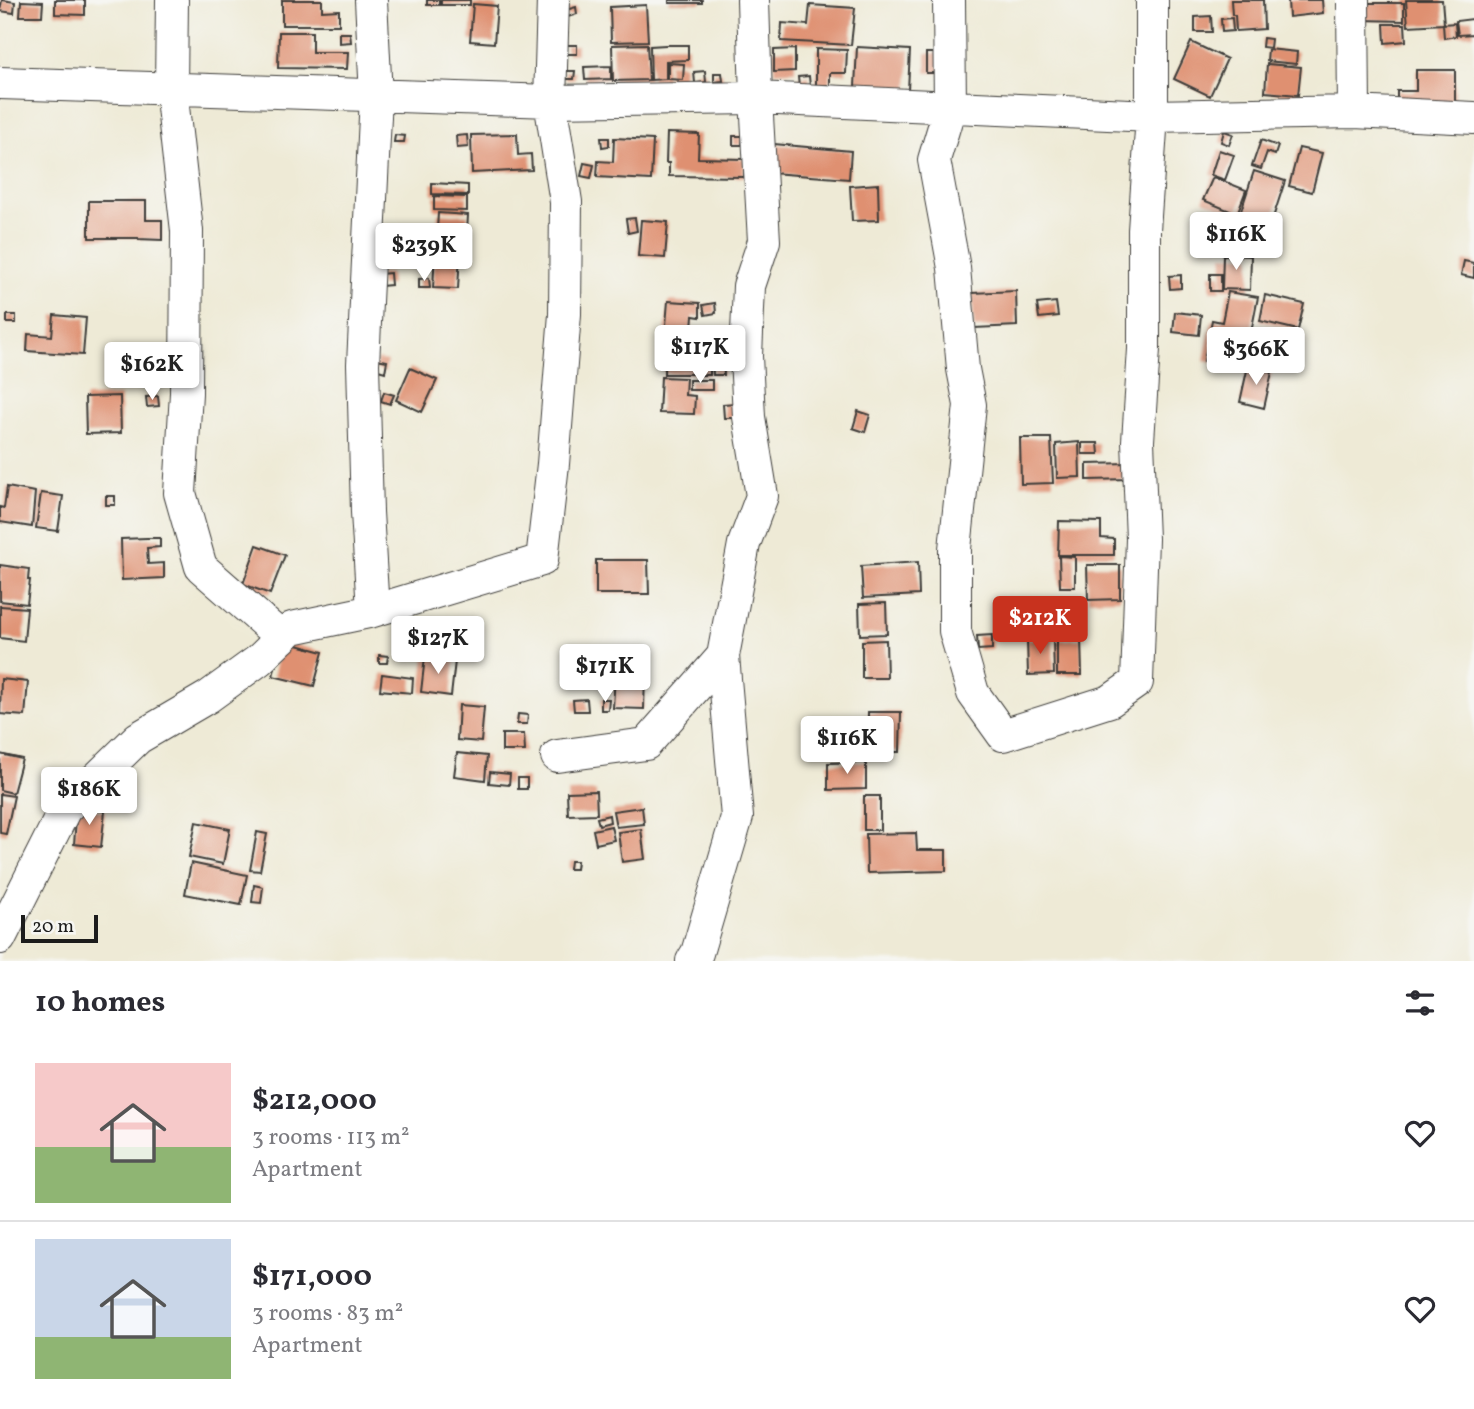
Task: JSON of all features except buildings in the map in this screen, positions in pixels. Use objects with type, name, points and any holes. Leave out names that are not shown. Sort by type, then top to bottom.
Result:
[{"type":"street","points":[[172,0],[171,89],[187,230],[186,393],[180,493],[201,567],[282,638]]},
{"type":"street","points":[[372,0],[376,96],[363,364],[373,611]]},
{"type":"street","points":[[0,938],[65,809],[138,738],[208,697],[258,660],[292,628],[373,611],[542,560],[565,314],[566,202],[550,102],[552,0]]},
{"type":"street","points":[[692,961],[697,953],[737,817],[723,656],[744,544],[762,496],[750,417],[746,356],[748,286],[764,241],[753,0]]},
{"type":"street","points":[[949,0],[950,107],[934,160],[954,268],[963,369],[970,405],[955,549],[955,631],[973,693],[1003,735],[1110,701],[1137,682],[1142,539],[1138,441],[1144,349],[1144,230],[1152,116],[1152,0]]},
{"type":"street","points":[[1353,0],[1354,111]]},
{"type":"street","points":[[0,83],[550,102],[756,98],[1152,116],[1354,111],[1474,118]]},
{"type":"street","points":[[557,756],[646,744],[723,656]]}]
